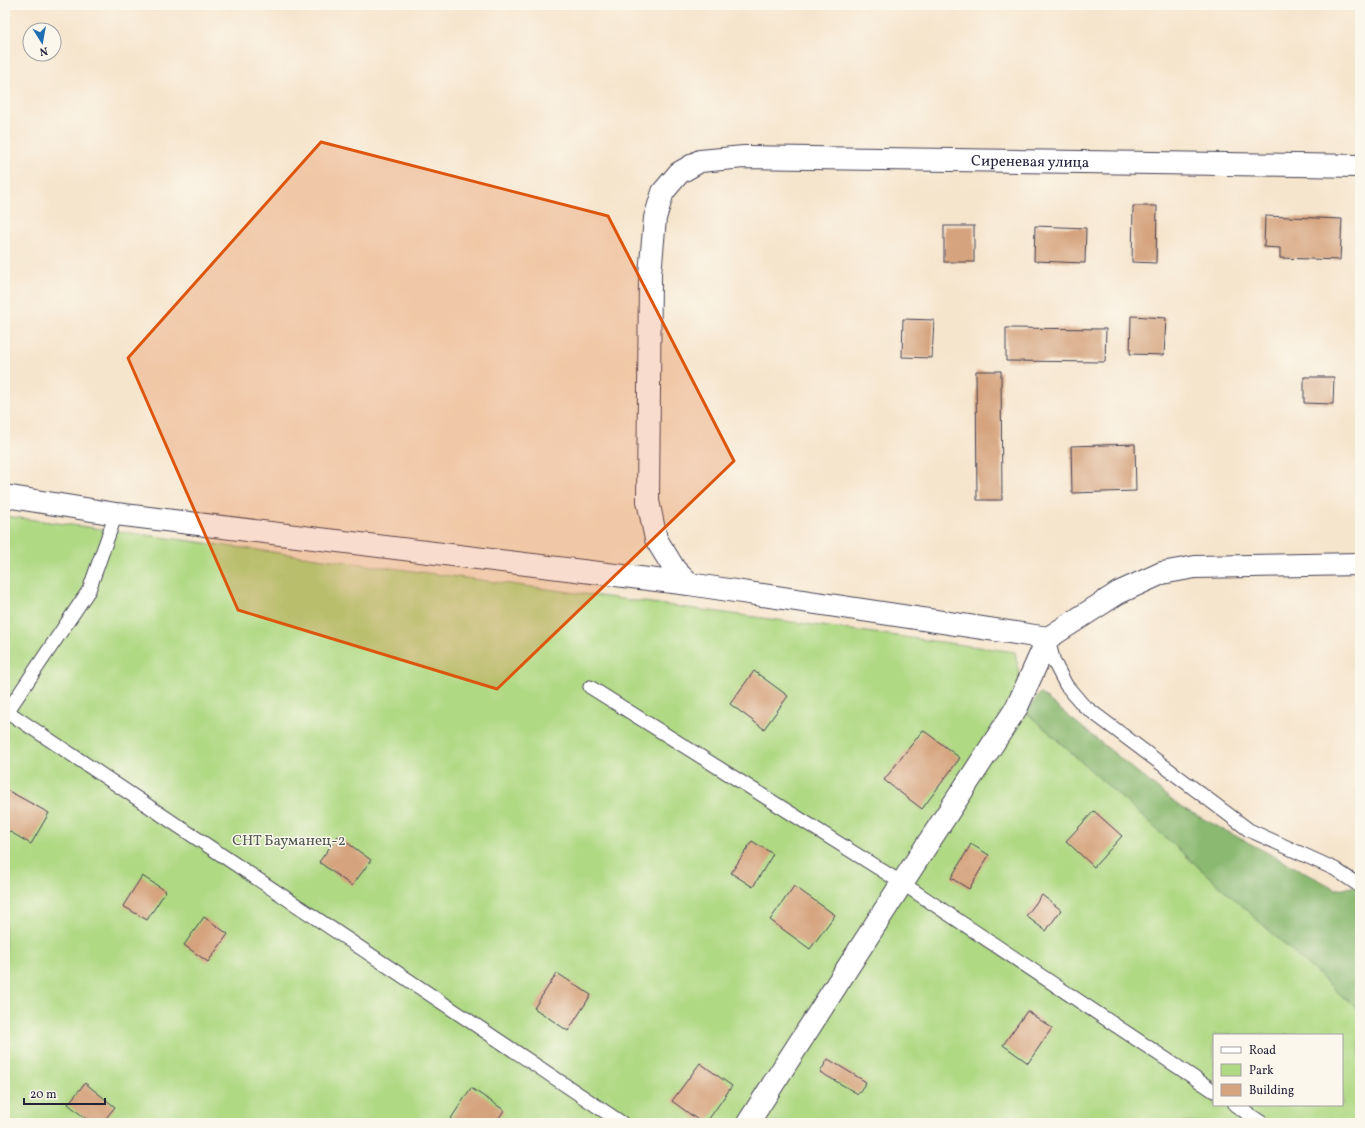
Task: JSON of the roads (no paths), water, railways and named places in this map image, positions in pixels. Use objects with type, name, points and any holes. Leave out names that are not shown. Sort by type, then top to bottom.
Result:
[{"type":"street","name":"Сиреневая улица","points":[[689,584],[676,570],[656,539],[648,500],[650,274],[655,218],[663,192],[679,172],[700,161],[744,157],[1360,166]]},
{"type":"street","points":[[5,496],[116,514],[689,584],[1048,638]]},
{"type":"street","points":[[748,1123],[1017,707],[1048,638],[1118,594],[1162,573],[1195,567],[1360,564]]},
{"type":"lane","points":[[116,514],[88,590],[6,712],[622,1123]]},
{"type":"lane","points":[[1048,638],[1054,662],[1066,684],[1083,705],[1249,830],[1335,869],[1360,886]]},
{"type":"lane","points":[[590,687],[902,883],[1213,1090]]},
{"type":"lane","points":[[1236,1106],[1262,1123]]},
{"type":"park label","name":"СНТ Бауманец-2","points":[[289,840]]}]
